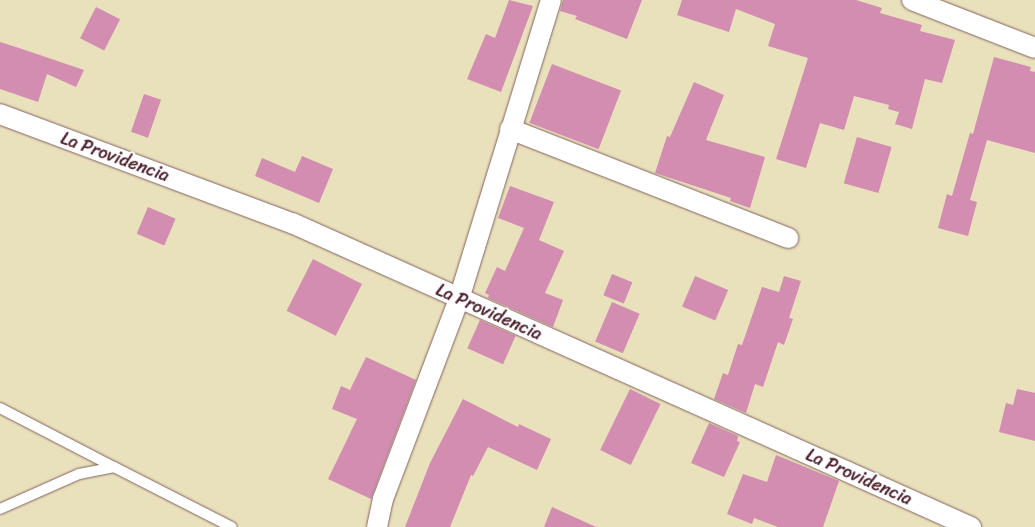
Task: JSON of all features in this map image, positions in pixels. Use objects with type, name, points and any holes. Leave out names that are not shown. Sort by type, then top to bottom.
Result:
[{"type":"street","points":[[377,527],[383,499],[459,299],[551,0]]},
{"type":"street","points":[[912,0],[1035,48]]},
{"type":"street","name":"La Providencia","points":[[0,114],[292,223],[971,527]]},
{"type":"street","points":[[510,129],[788,238]]},
{"type":"lane","points":[[0,408],[232,527]]},
{"type":"lane","points":[[0,509],[79,474],[114,466]]},
{"type":"building","points":[[509,0],[533,6],[501,92],[467,79],[486,34],[495,38]]},
{"type":"building","points":[[563,0],[642,0],[627,39],[575,19],[577,16],[560,11]]},
{"type":"building","points":[[682,0],[856,0],[882,8],[880,13],[922,25],[920,31],[955,40],[942,83],[925,79],[912,129],[895,124],[899,112],[888,109],[889,105],[854,96],[844,130],[820,123],[806,168],[776,159],[808,58],[768,46],[775,24],[736,9],[729,32],[677,15]]},
{"type":"building","points":[[96,7],[120,19],[104,50],[80,38]]},
{"type":"building","points":[[0,42],[84,70],[76,87],[47,74],[38,102],[0,89]]},
{"type":"building","points":[[994,57],[1031,67],[1030,71],[1035,72],[1035,153],[987,140],[970,200],[977,202],[968,236],[938,228],[947,194],[952,196],[970,133],[973,134]]},
{"type":"building","points":[[552,64],[621,91],[599,149],[529,123]]},
{"type":"building","points":[[694,82],[724,95],[706,140],[765,157],[750,208],[730,201],[731,198],[655,173],[667,136],[670,137]]},
{"type":"building","points":[[144,94],[161,100],[148,138],[131,132]]},
{"type":"building","points":[[857,137],[892,147],[878,193],[844,183]]},
{"type":"building","points":[[302,156],[333,169],[319,203],[255,176],[262,158],[295,172]]},
{"type":"building","points":[[510,186],[554,202],[539,240],[564,251],[545,293],[563,300],[553,327],[488,298],[489,295],[485,293],[497,267],[505,271],[524,228],[498,218]]},
{"type":"building","points":[[148,207],[176,219],[164,245],[137,234]]},
{"type":"building","points":[[313,259],[362,284],[336,336],[287,311]]},
{"type":"building","points":[[612,274],[632,282],[624,304],[603,295]]},
{"type":"building","points":[[695,276],[728,290],[715,320],[682,306]]},
{"type":"building","points":[[784,276],[801,281],[789,318],[793,319],[784,345],[778,342],[763,387],[755,384],[746,413],[714,399],[723,373],[728,375],[738,344],[742,345],[762,287],[779,292]]},
{"type":"building","points":[[612,302],[640,314],[623,353],[595,342]]},
{"type":"building","points":[[480,320],[516,336],[503,364],[467,348]]},
{"type":"building","points":[[366,357],[416,380],[371,499],[328,479],[357,419],[332,409],[341,386],[350,390]]},
{"type":"building","points":[[630,389],[661,404],[631,465],[600,450]]},
{"type":"building","points":[[1017,389],[1035,393],[1035,441],[999,432],[1006,403],[1013,405]]},
{"type":"building","points":[[463,399],[518,427],[519,424],[551,439],[537,470],[488,447],[473,476],[471,475],[450,527],[405,527],[430,463]]},
{"type":"building","points":[[709,423],[738,436],[737,441],[740,442],[724,477],[691,463]]},
{"type":"building","points":[[776,455],[839,481],[823,527],[778,527],[754,518],[752,524],[727,514],[743,474],[767,482]]},
{"type":"building","points":[[552,507],[596,527],[544,527]]}]
